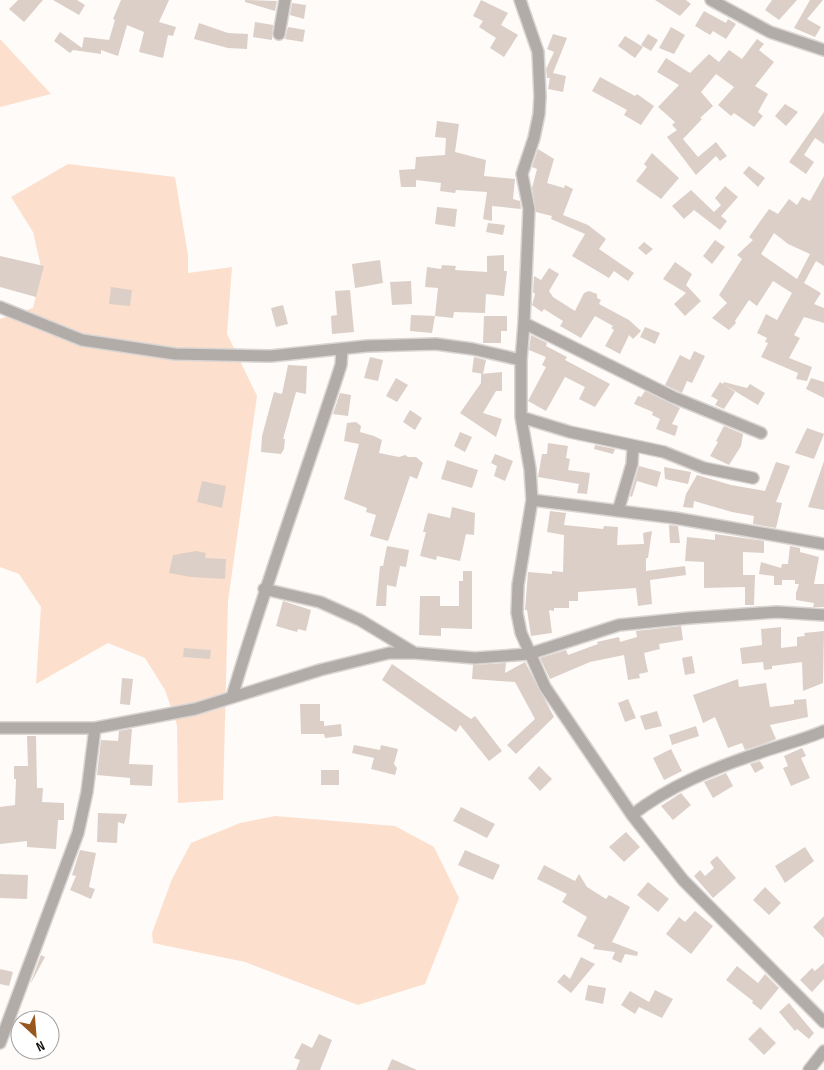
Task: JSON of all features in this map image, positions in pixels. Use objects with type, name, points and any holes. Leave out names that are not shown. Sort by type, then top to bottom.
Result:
[{"type":"street","points":[[279,34],[285,0]]},
{"type":"street","points":[[520,0],[538,52],[540,98],[540,114],[522,174],[529,209],[520,417],[530,469],[532,500],[521,558],[517,613],[529,654],[545,687],[632,815],[683,880],[824,1022]]},
{"type":"street","points":[[711,0],[770,32],[824,50]]},
{"type":"street","points":[[0,307],[82,340],[175,354],[270,356],[367,346],[436,344],[473,349],[521,360]]},
{"type":"street","points":[[524,323],[674,397],[761,432]]},
{"type":"street","points":[[341,365],[367,346]]},
{"type":"street","points":[[232,697],[264,589],[287,529],[341,365],[342,350]]},
{"type":"street","points":[[520,417],[570,432],[632,447],[664,452],[704,468],[753,478]]},
{"type":"street","points":[[618,511],[632,464],[632,447]]},
{"type":"street","points":[[532,500],[618,511],[824,544]]},
{"type":"street","points":[[264,589],[320,602],[360,620],[415,652]]},
{"type":"street","points":[[0,728],[95,728],[195,709],[328,668],[388,653],[415,652],[475,658],[529,654],[619,625],[778,612],[824,615]]},
{"type":"street","points":[[0,1043],[78,833],[87,792],[95,728]]},
{"type":"street","points":[[632,815],[652,800],[679,785],[722,766],[824,730]]},
{"type":"street","points":[[809,1070],[824,1051]]},
{"type":"shaded area","points":[[0,39],[51,94],[0,107]]},
{"type":"shaded area","points":[[68,164],[175,177],[188,255],[188,273],[232,267],[227,334],[257,396],[228,601],[223,800],[178,803],[177,725],[165,690],[145,658],[108,643],[36,684],[41,607],[19,574],[0,567],[0,319],[33,308],[42,271],[33,232],[11,197]]},
{"type":"shaded area","points":[[275,816],[395,826],[434,847],[459,898],[425,984],[358,1005],[245,962],[153,943],[152,933],[172,879],[191,843],[240,823]]},
{"type":"building","points":[[18,0],[43,0],[24,22],[9,9]]},
{"type":"building","points":[[53,0],[77,0],[85,5],[79,15]]},
{"type":"building","points":[[121,0],[169,0],[159,22],[176,27],[173,36],[168,35],[163,58],[139,52],[144,32],[127,25],[118,56],[101,50],[101,54],[73,50],[70,53],[54,41],[60,32],[82,48],[84,37],[109,40],[115,20],[113,19]]},
{"type":"building","points":[[245,0],[277,1],[275,11],[245,2]]},
{"type":"building","points":[[481,0],[508,13],[501,25],[518,35],[504,57],[490,48],[496,38],[479,27],[483,21],[473,16]]},
{"type":"building","points":[[655,0],[686,0],[691,4],[680,16]]},
{"type":"building","points":[[772,0],[797,0],[779,20],[765,10]]},
{"type":"building","points":[[810,0],[823,0],[807,19],[821,27],[815,37],[794,28]]},
{"type":"building","points":[[292,3],[306,5],[304,19],[290,15]]},
{"type":"building","points":[[704,11],[726,23],[728,19],[736,24],[726,39],[713,31],[710,35],[695,26]]},
{"type":"building","points":[[255,22],[273,25],[272,40],[253,37]]},
{"type":"building","points":[[199,23],[228,33],[248,34],[247,49],[228,48],[194,39]]},
{"type":"building","points":[[288,27],[305,30],[303,42],[285,39]]},
{"type":"building","points":[[671,27],[685,35],[674,54],[659,48]]},
{"type":"building","points":[[553,34],[567,38],[553,73],[566,76],[563,92],[548,89],[550,78],[547,78],[546,69],[554,52],[547,49]]},
{"type":"building","points":[[648,34],[658,40],[651,51],[641,45]]},
{"type":"building","points":[[625,36],[643,47],[635,58],[618,46]]},
{"type":"building","points":[[757,39],[764,44],[759,50],[774,62],[755,86],[768,94],[758,112],[763,116],[754,127],[734,113],[731,116],[718,105],[734,87],[716,74],[701,92],[713,106],[700,118],[702,119],[683,139],[698,157],[716,142],[727,156],[720,161],[716,156],[696,175],[667,137],[677,130],[672,125],[675,122],[658,107],[679,85],[657,72],[666,58],[690,73],[709,54],[719,62],[729,50],[742,59]]},
{"type":"building","points":[[600,77],[635,96],[637,94],[654,106],[641,125],[624,115],[627,110],[592,91]]},
{"type":"building","points":[[785,104],[798,112],[786,126],[775,116]]},
{"type":"building","points":[[824,112],[824,144],[815,138],[804,155],[814,162],[806,174],[789,162]]},
{"type":"building","points":[[437,121],[459,124],[455,152],[486,160],[484,176],[515,179],[513,199],[520,201],[521,209],[492,206],[492,221],[483,219],[487,192],[456,190],[455,193],[440,191],[441,183],[416,180],[416,187],[401,187],[399,170],[415,169],[416,157],[445,155],[446,138],[435,137]]},
{"type":"building","points":[[538,149],[554,159],[547,183],[564,188],[565,185],[573,189],[563,215],[588,225],[606,239],[599,249],[634,273],[628,281],[614,271],[609,278],[572,256],[585,234],[551,219],[552,216],[536,212],[532,188],[537,169],[532,167]]},
{"type":"building","points":[[652,153],[679,178],[661,199],[636,181],[647,167],[644,164]]},
{"type":"building","points":[[749,166],[765,178],[758,187],[743,173]]},
{"type":"building","points":[[824,176],[824,266],[816,261],[804,283],[821,293],[814,304],[824,308],[824,323],[804,317],[794,335],[800,338],[789,358],[812,367],[807,381],[796,379],[798,373],[761,357],[768,343],[765,342],[767,338],[757,333],[766,314],[777,320],[792,293],[773,281],[757,306],[749,300],[735,321],[736,323],[729,330],[712,318],[727,303],[719,295],[742,259],[737,255],[753,240],[749,237],[769,209],[778,214],[789,199],[797,205],[802,197],[810,201]],"holes":[[[774,233],[788,244],[810,254],[797,279],[761,254]]]},
{"type":"building","points":[[725,186],[738,197],[721,216],[727,221],[720,230],[694,210],[684,219],[672,206],[691,190],[714,212],[721,205],[715,198]]},
{"type":"building","points":[[437,207],[457,209],[455,227],[435,224]]},
{"type":"building","points":[[488,223],[505,225],[503,235],[486,232]]},
{"type":"building","points":[[715,240],[725,247],[712,264],[703,256]]},
{"type":"building","points":[[644,242],[653,249],[646,255],[638,248]]},
{"type":"building","points":[[504,255],[504,271],[507,271],[504,296],[486,294],[485,313],[454,312],[453,318],[435,316],[438,288],[425,287],[427,267],[441,269],[442,265],[456,266],[455,270],[487,272],[487,256]]},
{"type":"building","points":[[0,256],[44,266],[36,297],[0,287]]},
{"type":"building","points":[[380,260],[383,283],[355,288],[352,264]]},
{"type":"building","points":[[675,262],[692,274],[686,285],[701,301],[685,316],[674,304],[686,293],[663,279]]},
{"type":"building","points":[[549,268],[559,274],[549,291],[553,297],[575,311],[584,293],[589,291],[597,294],[597,298],[601,300],[599,304],[629,320],[641,331],[633,339],[629,335],[620,354],[605,346],[614,330],[611,328],[613,326],[595,316],[581,338],[560,326],[563,321],[544,309],[542,312],[532,305],[535,294],[533,292],[534,276],[541,280]]},
{"type":"building","points":[[411,281],[412,304],[392,305],[390,282]]},
{"type":"building","points":[[111,287],[132,290],[130,306],[109,304]]},
{"type":"building","points":[[350,290],[354,332],[332,334],[331,316],[337,315],[335,291]]},
{"type":"building","points":[[283,305],[288,324],[276,327],[271,308]]},
{"type":"building","points":[[411,315],[435,316],[432,333],[410,331]]},
{"type":"building","points":[[484,316],[507,316],[507,331],[501,331],[501,343],[483,343]]},
{"type":"building","points":[[645,327],[660,333],[655,344],[640,337]]},
{"type":"building","points":[[531,335],[547,343],[546,346],[567,357],[565,360],[610,384],[595,407],[579,399],[585,387],[565,377],[546,411],[528,401],[546,367],[542,365],[546,357],[529,350]]},
{"type":"building","points":[[694,351],[705,356],[692,383],[687,381],[682,393],[665,385],[680,355],[690,360]]},
{"type":"building","points":[[370,357],[383,360],[378,381],[364,378]]},
{"type":"building","points":[[474,357],[486,360],[483,374],[472,372]]},
{"type":"building","points":[[288,365],[307,366],[306,394],[296,392],[283,439],[285,439],[284,449],[281,454],[261,452],[262,436],[274,392],[282,394]]},
{"type":"building","points":[[502,372],[502,391],[496,391],[483,413],[502,419],[496,437],[460,413],[481,383],[481,374]]},
{"type":"building","points":[[396,378],[408,385],[397,402],[386,396]]},
{"type":"building","points":[[811,378],[824,382],[824,398],[806,389]]},
{"type":"building","points":[[720,382],[735,392],[724,409],[715,405],[718,400],[711,396]]},
{"type":"building","points":[[724,382],[747,388],[750,384],[765,393],[758,405],[723,384]]},
{"type":"building","points":[[645,391],[680,408],[672,424],[678,426],[675,436],[656,429],[660,419],[652,415],[653,412],[634,404],[638,396],[641,397]]},
{"type":"building","points":[[340,393],[351,395],[348,416],[333,414]]},
{"type":"building","points":[[410,410],[422,418],[415,430],[403,422]]},
{"type":"building","points":[[356,422],[361,426],[360,432],[382,440],[379,453],[399,457],[405,455],[416,457],[423,463],[417,479],[410,476],[388,541],[370,536],[376,515],[366,512],[367,508],[344,499],[359,444],[344,441],[347,423]]},
{"type":"building","points":[[724,426],[743,434],[741,446],[729,465],[710,456]]},
{"type":"building","points":[[807,428],[824,434],[814,459],[795,453]]},
{"type":"building","points":[[460,432],[472,437],[465,452],[454,446]]},
{"type":"building","points":[[548,443],[568,446],[566,458],[570,459],[568,470],[590,473],[587,494],[577,493],[579,484],[538,477],[542,454],[547,454]]},
{"type":"building","points":[[595,445],[615,449],[613,454],[594,449]]},
{"type":"building","points":[[495,454],[513,461],[505,481],[494,476],[497,466],[491,463]]},
{"type":"building","points":[[447,460],[478,470],[472,488],[441,479]]},
{"type":"building","points":[[824,461],[824,510],[808,507]]},
{"type":"building","points":[[776,462],[790,466],[776,502],[782,503],[776,528],[753,524],[754,516],[694,501],[693,508],[683,507],[686,494],[697,475],[731,485],[765,491]]},
{"type":"building","points":[[639,466],[661,472],[657,487],[637,481],[632,497],[630,496]]},
{"type":"building","points":[[664,467],[691,472],[688,484],[665,479]]},
{"type":"building","points":[[202,481],[226,486],[222,508],[197,502]]},
{"type":"building","points":[[452,507],[475,513],[474,535],[466,534],[460,561],[437,556],[436,560],[420,556],[426,532],[423,532],[428,513],[450,518]]},
{"type":"building","points":[[550,511],[566,513],[564,525],[603,529],[604,526],[618,527],[617,545],[644,544],[643,533],[652,531],[648,558],[646,558],[646,571],[685,566],[686,575],[650,580],[652,604],[638,606],[636,588],[578,592],[578,601],[569,601],[569,608],[549,610],[552,633],[531,636],[527,610],[525,610],[528,572],[552,574],[552,571],[563,572],[564,535],[547,532]]},
{"type":"building","points":[[669,525],[678,526],[680,543],[670,543]]},
{"type":"building","points":[[715,534],[764,541],[764,553],[743,552],[743,575],[755,575],[754,605],[745,605],[745,587],[704,588],[704,562],[685,561],[687,537],[715,540]]},
{"type":"building","points":[[387,546],[409,550],[406,567],[400,566],[396,587],[387,585],[386,606],[376,606],[380,566],[383,566]]},
{"type":"building","points":[[790,546],[800,548],[800,552],[819,557],[814,584],[824,584],[824,607],[813,607],[814,603],[796,600],[799,584],[795,584],[795,580],[782,580],[782,585],[774,585],[774,576],[759,574],[761,562],[781,568],[782,564],[788,564]]},
{"type":"building","points":[[196,551],[206,553],[205,558],[226,559],[225,579],[191,577],[169,573],[173,555]]},
{"type":"building","points":[[463,571],[472,571],[472,629],[441,628],[441,636],[419,635],[420,596],[440,596],[440,606],[459,606],[459,581],[463,581]]},
{"type":"building","points":[[283,601],[311,610],[306,631],[298,629],[297,632],[276,626]]},
{"type":"building","points":[[681,626],[683,640],[659,644],[660,649],[644,653],[648,672],[639,674],[640,678],[628,680],[624,655],[590,662],[550,679],[540,658],[566,650],[568,655],[598,644],[597,642],[619,637],[620,642],[637,637],[636,631]]},
{"type":"building","points":[[781,627],[781,648],[797,646],[797,637],[805,636],[804,633],[824,631],[823,683],[803,691],[802,662],[772,666],[772,669],[764,670],[763,662],[742,664],[740,648],[762,645],[761,629]]},
{"type":"building","points":[[184,648],[211,650],[210,659],[183,657]]},
{"type":"building","points":[[692,656],[695,673],[685,675],[682,658]]},
{"type":"building","points":[[525,662],[554,717],[516,754],[507,745],[535,719],[515,682],[472,679],[473,665],[506,663],[505,673]]},
{"type":"building","points":[[392,664],[471,719],[475,716],[502,751],[489,761],[460,725],[456,732],[382,680]]},
{"type":"building","points":[[122,678],[133,679],[130,705],[120,704]]},
{"type":"building","points":[[738,679],[739,687],[766,683],[770,707],[794,704],[794,700],[806,699],[808,717],[770,725],[776,739],[766,743],[745,750],[742,743],[728,748],[715,717],[703,723],[693,695]]},
{"type":"building","points":[[628,699],[636,718],[625,722],[618,703]]},
{"type":"building","points":[[300,704],[320,704],[320,721],[324,721],[324,726],[341,724],[342,736],[325,738],[324,734],[301,734]]},
{"type":"building","points":[[657,711],[662,726],[645,730],[640,716]]},
{"type":"building","points":[[696,726],[699,736],[672,745],[669,735]]},
{"type":"building","points":[[132,729],[129,764],[153,765],[152,786],[130,785],[130,778],[97,775],[101,740],[118,741],[119,731]]},
{"type":"building","points":[[27,736],[36,736],[37,788],[43,788],[42,802],[64,803],[64,820],[58,820],[56,849],[27,847],[27,841],[0,844],[0,807],[15,805],[16,779],[14,779],[14,766],[28,766]]},
{"type":"building","points":[[354,745],[380,750],[381,745],[398,749],[394,764],[397,768],[395,775],[371,769],[374,758],[352,753]]},
{"type":"building","points":[[802,748],[806,756],[801,758],[810,778],[791,786],[783,768],[788,766],[784,756]]},
{"type":"building","points":[[671,749],[682,771],[664,780],[653,758]]},
{"type":"building","points":[[760,761],[764,768],[755,773],[750,764]]},
{"type":"building","points":[[539,766],[552,779],[540,791],[528,778]]},
{"type":"building","points":[[321,770],[339,770],[339,785],[321,785]]},
{"type":"building","points":[[726,773],[733,786],[713,798],[704,782]]},
{"type":"building","points":[[681,793],[691,805],[673,820],[661,806]]},
{"type":"building","points":[[461,807],[495,824],[487,838],[453,821]]},
{"type":"building","points":[[98,813],[127,814],[124,824],[118,822],[117,843],[97,842]]},
{"type":"building","points":[[626,832],[640,847],[624,862],[609,847]]},
{"type":"building","points":[[805,847],[814,861],[785,883],[775,866]]},
{"type":"building","points":[[80,850],[96,853],[89,887],[95,889],[91,899],[70,890],[76,876],[72,875]]},
{"type":"building","points":[[465,850],[500,865],[493,880],[458,865]]},
{"type":"building","points":[[717,856],[736,878],[713,898],[694,876],[700,870],[705,876],[714,868],[710,862]]},
{"type":"building","points":[[544,865],[575,881],[579,874],[587,887],[606,899],[609,895],[630,907],[612,942],[638,952],[637,956],[625,954],[621,963],[612,959],[615,952],[593,949],[595,945],[577,936],[587,917],[562,902],[567,894],[537,879]]},
{"type":"building","points":[[0,874],[28,875],[27,899],[0,898]]},
{"type":"building","points":[[648,882],[669,899],[658,912],[637,895]]},
{"type":"building","points":[[765,887],[781,903],[769,915],[753,900]]},
{"type":"building","points":[[695,911],[713,926],[691,954],[666,934],[679,917],[685,922]]},
{"type":"building","points":[[824,916],[824,938],[813,927]]},
{"type":"building","points":[[41,955],[45,957],[31,983],[31,982]]},
{"type":"building","points":[[581,957],[595,964],[571,993],[557,982],[564,974],[570,979]]},
{"type":"building","points":[[824,963],[824,979],[812,992],[800,980],[812,968],[815,971]]},
{"type":"building","points":[[737,966],[758,983],[765,974],[779,988],[761,1010],[752,1003],[753,1001],[726,980]]},
{"type":"building","points":[[0,969],[13,972],[9,986],[0,984]]},
{"type":"building","points":[[588,985],[606,988],[603,1004],[585,1000]]},
{"type":"building","points":[[655,990],[673,999],[662,1018],[639,1007],[635,1014],[621,1005],[630,991],[649,1002]]},
{"type":"building","points":[[789,1003],[814,1033],[809,1039],[797,1029],[795,1031],[779,1012]]},
{"type":"building","points":[[760,1027],[776,1043],[764,1055],[748,1039]]},
{"type":"building","points":[[319,1034],[332,1040],[320,1070],[296,1070],[300,1060],[294,1058],[302,1043],[312,1048]]},
{"type":"building","points":[[392,1059],[417,1070],[387,1070]]}]
